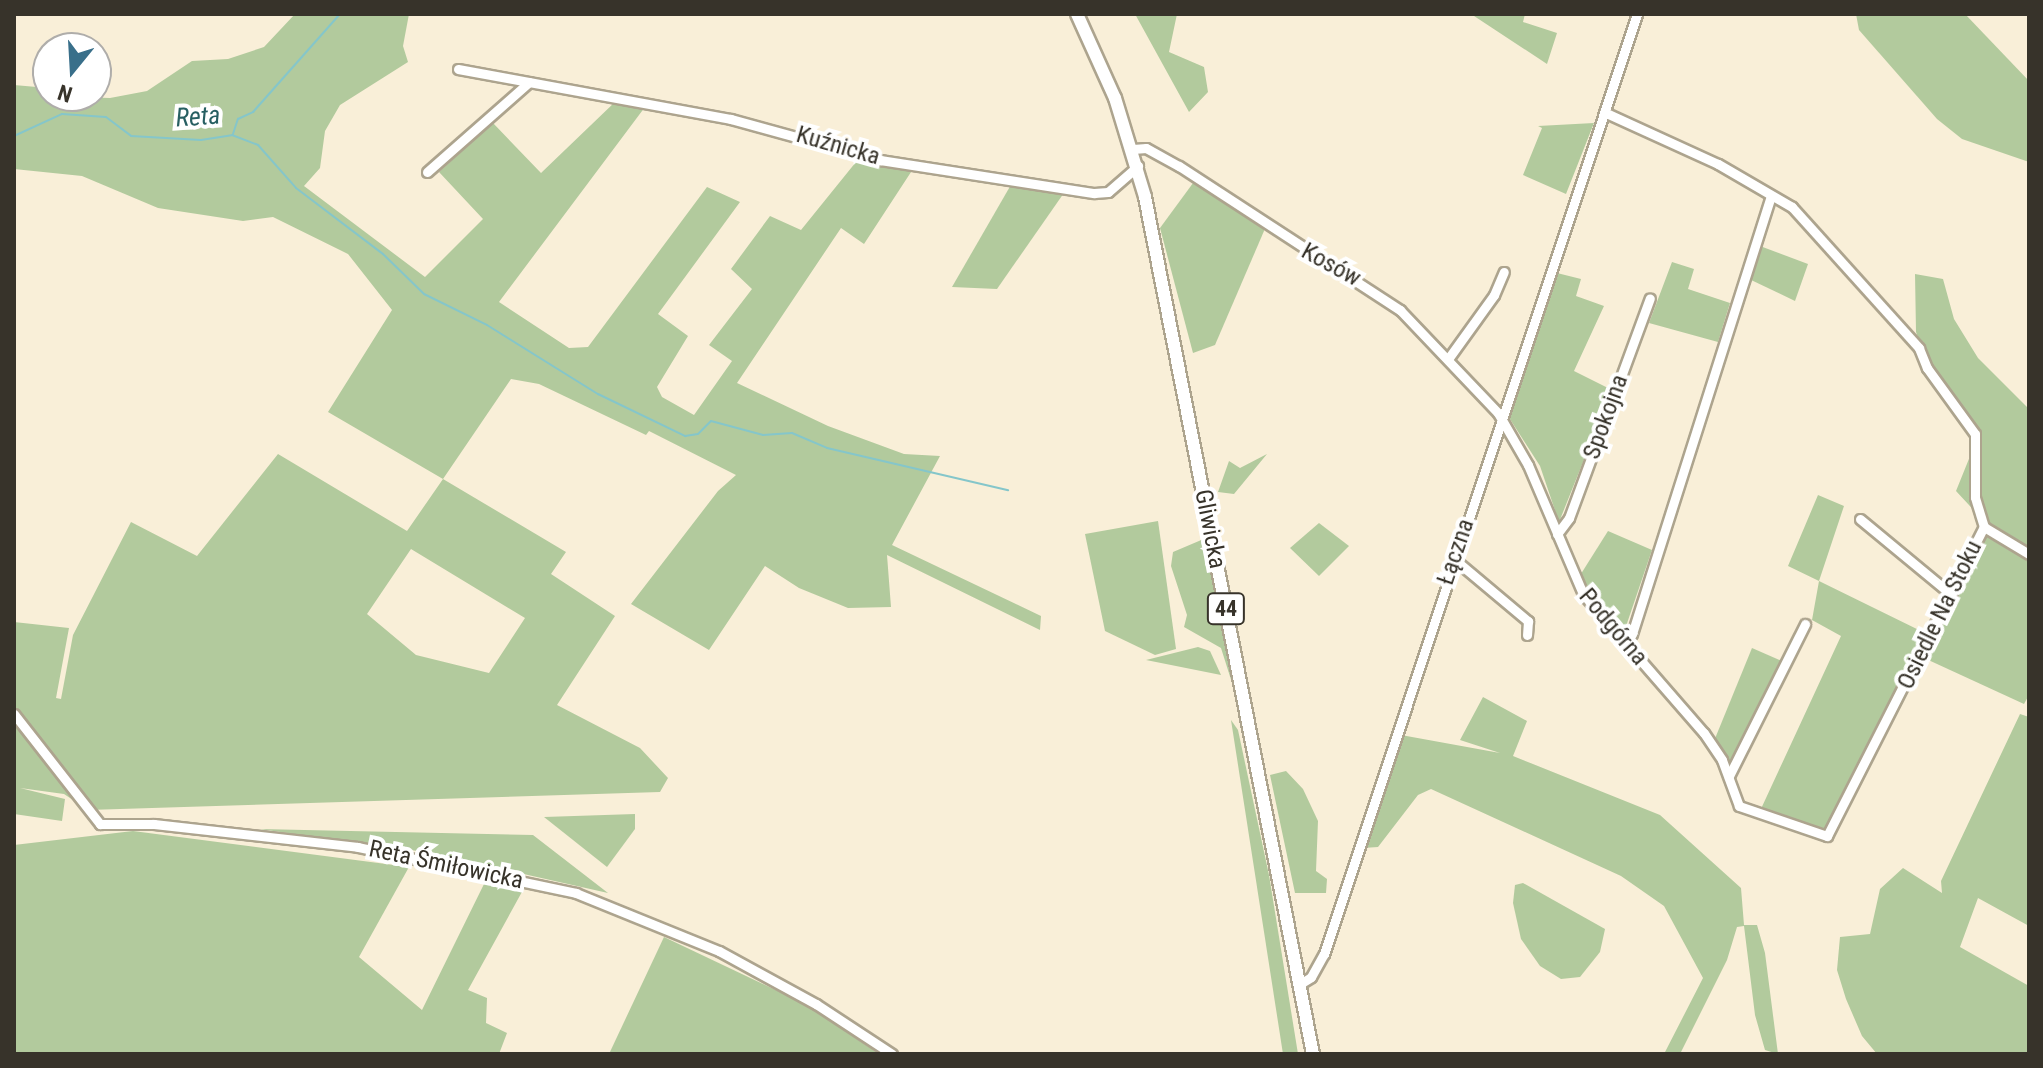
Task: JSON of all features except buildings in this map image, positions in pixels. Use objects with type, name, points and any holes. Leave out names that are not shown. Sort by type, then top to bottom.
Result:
[{"type":"main road","name":"Gliwicka","points":[[1077,14],[1138,166],[1313,1054]]},
{"type":"street","name":"Łączna","points":[[1300,984],[1321,961],[1637,14]]},
{"type":"street","name":"Kuźnicka","points":[[458,69],[731,119],[880,160],[1094,193],[1108,192],[1138,166]]},
{"type":"street","points":[[427,172],[529,82]]},
{"type":"street","points":[[1604,112],[1718,164],[1771,197],[1632,634],[1622,643]]},
{"type":"street","name":"Kosów","points":[[1133,149],[1151,150],[1299,248],[1383,295],[1448,359],[1502,420]]},
{"type":"street","name":"Osiedle Na Stoku","points":[[1771,197],[1792,207],[1919,348],[1975,434],[1975,497],[1984,527],[1827,836]]},
{"type":"street","points":[[1448,359],[1494,295],[1504,272]]},
{"type":"street","name":"Spokojna","points":[[1557,534],[1569,518],[1650,298]]},
{"type":"street","name":"Podgórna","points":[[1502,420],[1583,594],[1622,643],[1682,704],[1729,776],[1739,806],[1827,836]]},
{"type":"street","points":[[1860,519],[1952,595]]},
{"type":"street","points":[[1984,527],[2029,554]]},
{"type":"street","points":[[1454,559],[1528,621],[1527,635]]},
{"type":"street","points":[[1729,776],[1805,624]]},
{"type":"street","name":"Reta Śmiłowicka","points":[[14,714],[100,824],[154,824],[358,847],[576,893],[719,951],[816,1004],[892,1054]]},
{"type":"green space","points":[[295,14],[409,14],[403,46],[408,62],[340,105],[325,131],[320,168],[304,186],[425,277],[483,219],[439,172],[493,123],[541,173],[616,101],[645,107],[499,302],[569,348],[588,347],[707,187],[740,202],[658,314],[688,336],[657,387],[662,397],[694,415],[732,361],[709,345],[752,289],[731,269],[770,216],[801,230],[860,157],[913,169],[864,244],[841,228],[737,383],[828,426],[904,454],[940,456],[892,545],[1041,616],[1040,630],[887,555],[891,607],[848,608],[799,588],[765,566],[709,650],[631,604],[718,491],[736,475],[649,431],[646,435],[539,384],[511,379],[443,479],[328,412],[392,310],[348,254],[273,217],[243,221],[158,208],[82,176],[14,169],[14,85],[32,87],[32,112],[112,112],[112,98],[147,91],[192,61],[228,59],[264,47]]},
{"type":"green space","points":[[1135,14],[1177,14],[1169,52],[1204,67],[1208,92],[1189,112]]},
{"type":"green space","points":[[1471,14],[1525,14],[1523,22],[1557,33],[1547,64]]},
{"type":"green space","points":[[1856,14],[1965,14],[2029,81],[2029,162],[1962,139],[1937,119],[1859,30]]},
{"type":"green space","points":[[1594,123],[1566,194],[1523,175],[1542,128],[1538,126]]},
{"type":"green space","points":[[1196,179],[1263,222],[1264,231],[1215,345],[1193,353],[1160,228]]},
{"type":"green space","points":[[1012,183],[1066,190],[997,289],[952,287]]},
{"type":"green space","points":[[1760,246],[1808,264],[1795,301],[1749,279]]},
{"type":"green space","points":[[1672,262],[1694,269],[1688,289],[1730,303],[1718,342],[1649,323]]},
{"type":"green space","points":[[1557,273],[1581,279],[1576,296],[1604,306],[1574,371],[1612,390],[1559,522],[1540,466],[1508,416]]},
{"type":"green space","points":[[1915,274],[1943,279],[1954,319],[1978,358],[2029,409],[2029,548],[1994,532],[1956,491],[1979,434],[1935,384],[1916,332]]},
{"type":"green space","points":[[278,454],[407,531],[443,479],[566,552],[551,574],[615,616],[557,705],[640,748],[668,778],[660,792],[88,810],[64,794],[20,788],[65,799],[62,821],[14,814],[14,622],[69,628],[56,698],[61,699],[73,635],[131,522],[197,556]],"holes":[[[411,549],[525,618],[489,673],[416,655],[367,614]]]},
{"type":"green space","points":[[1267,454],[1234,494],[1218,492],[1229,461],[1240,468]]},
{"type":"green space","points":[[1818,495],[1844,506],[1819,581],[1788,566]]},
{"type":"green space","points":[[1158,521],[1176,649],[1155,655],[1105,631],[1085,534]]},
{"type":"green space","points":[[1319,523],[1349,546],[1319,576],[1290,548]]},
{"type":"green space","points":[[1608,531],[1652,550],[1623,635],[1583,591],[1579,577]]},
{"type":"green space","points":[[1986,534],[2029,559],[2029,695],[2024,704],[1924,658]]},
{"type":"green space","points":[[1206,538],[1233,686],[1221,648],[1184,627],[1187,615],[1171,566],[1173,552]]},
{"type":"green space","points":[[1819,581],[1925,633],[1831,828],[1822,832],[1760,811],[1841,636],[1812,620]]},
{"type":"green space","points":[[1198,647],[1210,651],[1221,675],[1146,660]]},
{"type":"green space","points":[[1752,648],[1782,661],[1731,769],[1714,741]]},
{"type":"green space","points":[[1483,697],[1527,721],[1513,756],[1660,815],[1741,888],[1744,925],[1757,925],[1765,953],[1778,1054],[1765,1050],[1755,1015],[1744,926],[1737,927],[1727,960],[1680,1054],[1664,1054],[1703,978],[1664,906],[1621,876],[1431,789],[1418,795],[1378,847],[1363,848],[1401,735],[1500,753],[1460,740]]},
{"type":"green space","points":[[2020,714],[2029,717],[2029,926],[1978,898],[1960,947],[2029,986],[2029,1054],[1877,1054],[1862,1036],[1846,999],[1837,970],[1840,937],[1870,934],[1880,889],[1903,868],[1942,893],[1941,881]]},
{"type":"green space","points":[[1231,720],[1238,730],[1269,875],[1298,1054],[1283,1054]]},
{"type":"green space","points":[[1286,771],[1303,789],[1318,821],[1316,871],[1327,879],[1326,893],[1295,893],[1270,775]]},
{"type":"green space","points":[[635,814],[635,829],[607,867],[544,817]]},
{"type":"green space","points":[[259,829],[533,835],[608,893],[425,852]]},
{"type":"green space","points":[[133,831],[409,867],[359,957],[422,1010],[485,882],[523,890],[468,990],[487,998],[486,1023],[507,1033],[499,1054],[14,1054],[14,845]]},
{"type":"green space","points":[[1523,883],[1605,929],[1600,952],[1580,977],[1561,979],[1540,966],[1521,939],[1513,903],[1515,885]]},
{"type":"green space","points":[[664,937],[807,1005],[879,1054],[609,1054]]},
{"type":"waterway","name":"Reta","points":[[233,134],[238,119],[253,112],[340,14]]},
{"type":"waterway","points":[[14,136],[62,114],[106,117],[131,136],[201,140],[232,135],[258,145],[296,188],[383,254],[424,294],[487,325],[598,394],[685,436],[698,434],[711,421],[763,435],[792,433],[827,448],[1008,490]]}]
